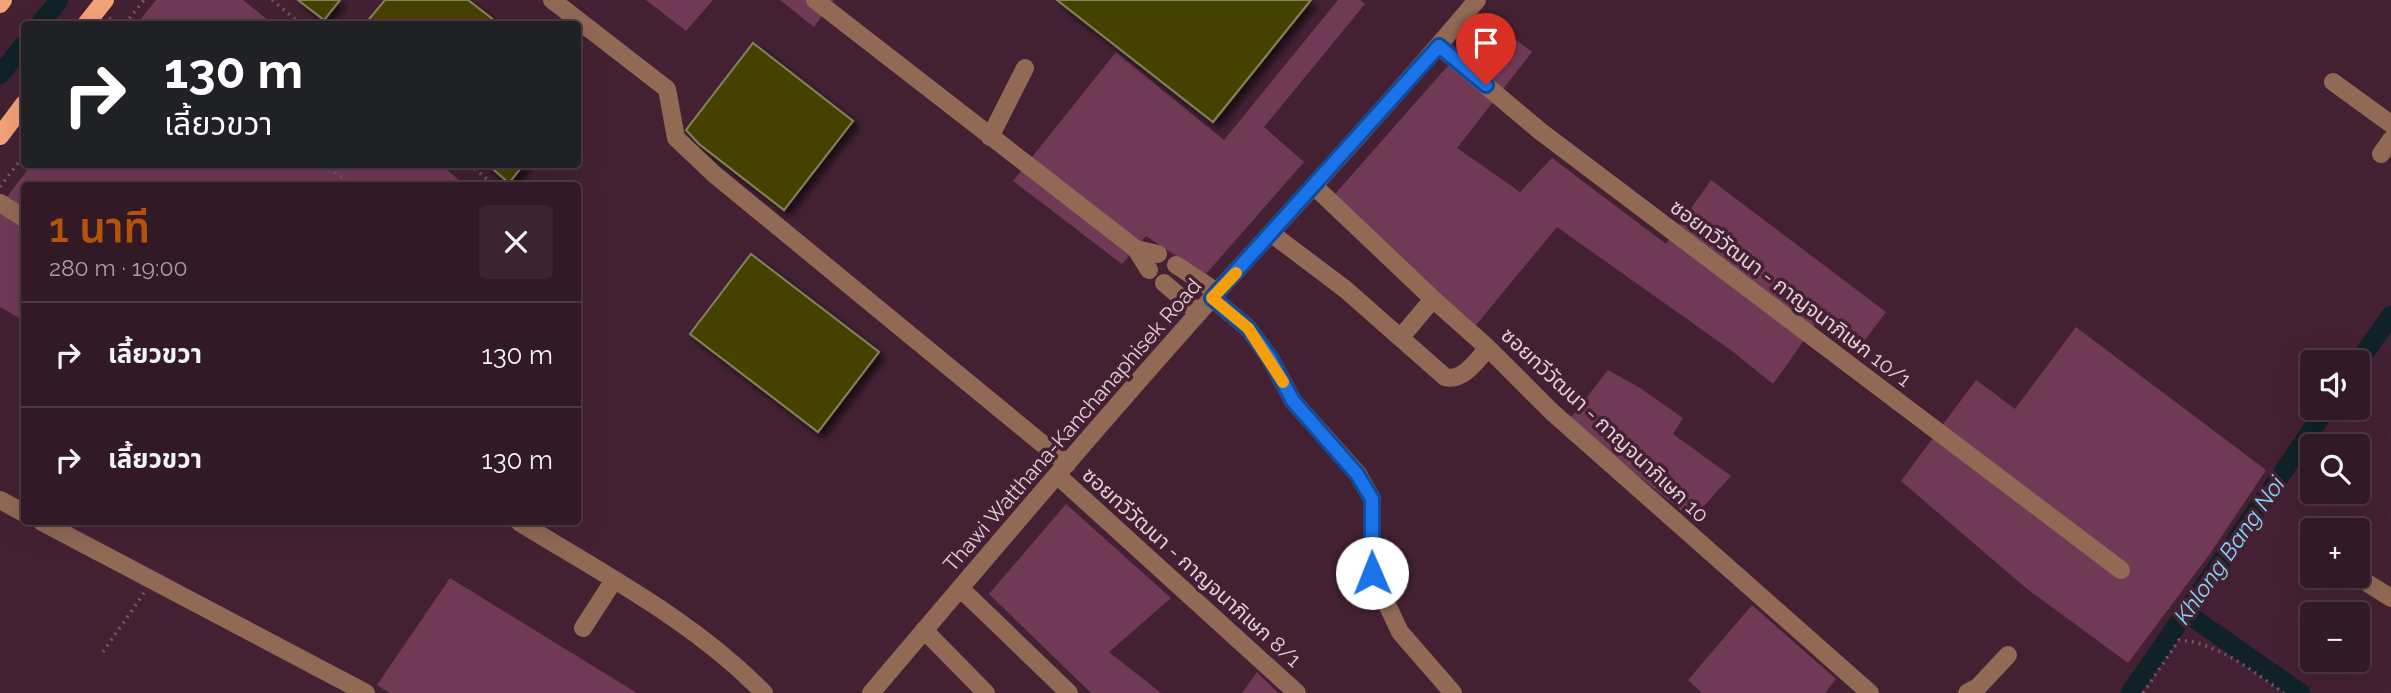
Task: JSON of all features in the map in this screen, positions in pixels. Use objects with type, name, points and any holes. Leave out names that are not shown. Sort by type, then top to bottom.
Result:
[{"type":"main road","points":[[88,21],[105,0]]},
{"type":"main road","points":[[0,135],[21,108]]},
{"type":"street","name":"ซอยทวีวัฒนา - กาญจนาภิเษก 8/1","points":[[552,0],[579,21]]},
{"type":"street","points":[[815,0],[1154,262]]},
{"type":"street","name":"Thawi Watthana-Kanchanaphisek Road","points":[[871,693],[1199,313],[1439,46],[1477,0]]},
{"type":"street","name":"ซอยทวีวัฒนา - กาญจนาภิเษก 8/1","points":[[581,22],[667,89],[676,138],[714,174],[1062,470],[1297,693]]},
{"type":"street","name":"ซอยทวีวัฒนา - กาญจนาภิเษก 10/1","points":[[1439,46],[1540,131],[2121,570]]},
{"type":"street","points":[[990,137],[1026,68]]},
{"type":"street","points":[[2333,82],[2391,124]]},
{"type":"street","name":"ซอยทวีวัฒนา - กาญจนาภิเษก 10","points":[[1314,186],[1488,348],[1552,412],[1870,693]]},
{"type":"street","points":[[0,203],[21,216]]},
{"type":"street","points":[[1272,234],[1345,289],[1445,377],[1451,378],[1464,373],[1488,348]]},
{"type":"street","points":[[1176,265],[1215,295],[1248,328],[1270,358],[1293,401],[1357,474],[1372,499],[1372,573],[1400,632],[1453,693]]},
{"type":"street","points":[[1164,283],[1199,313]]},
{"type":"street","points":[[1401,337],[1433,299]]},
{"type":"street","points":[[0,500],[21,511]]},
{"type":"street","points":[[48,525],[366,693]]},
{"type":"street","points":[[524,525],[646,598],[718,650],[764,693]]},
{"type":"street","points":[[583,628],[614,580]]},
{"type":"street","points":[[2370,585],[2391,598]]},
{"type":"street","points":[[960,588],[1069,693]]},
{"type":"street","points":[[924,630],[986,693]]},
{"type":"street","points":[[1972,692],[2008,655]]},
{"type":"path","points":[[127,21],[144,0]]},
{"type":"path","points":[[272,0],[297,21]]},
{"type":"path","points":[[0,187],[21,159]]},
{"type":"path","points":[[329,168],[348,182]]},
{"type":"path","points":[[474,168],[490,182]]},
{"type":"path","points":[[103,652],[154,580]]},
{"type":"path","points":[[2143,693],[2179,640],[2193,641],[2232,657],[2284,693]]},
{"type":"shaded area","points":[[156,0],[243,0],[269,21],[139,21]]},
{"type":"shaded area","points":[[646,0],[713,0],[686,31]]},
{"type":"shaded area","points":[[780,0],[834,0],[814,27]]},
{"type":"shaded area","points":[[1338,0],[1360,0],[1365,4],[1264,127],[1304,162],[1205,275],[1146,236],[1122,264],[1013,181],[1116,52],[1224,140]]},
{"type":"shaded area","points":[[1489,19],[1532,52],[1457,148],[1520,192],[1552,158],[1666,244],[1711,180],[1886,312],[1856,352],[1817,322],[1773,384],[1732,351],[1557,227],[1476,325],[1407,264],[1335,194]]},
{"type":"shaded area","points":[[29,168],[445,168],[461,182],[21,182],[21,319],[0,307],[0,206]]},
{"type":"shaded area","points":[[2076,327],[2266,470],[2209,555],[2128,663],[2026,588],[1901,481],[1976,380],[2015,409]]},
{"type":"shaded area","points":[[1608,370],[1683,418],[1673,434],[1731,476],[1692,519],[1569,420]]},
{"type":"shaded area","points":[[1066,504],[1171,598],[1109,652],[1161,693],[1091,693],[989,594]]},
{"type":"shaded area","points":[[450,578],[637,693],[390,693],[377,685]]},
{"type":"shaded area","points":[[1752,605],[1836,679],[1825,693],[1702,693],[1688,680]]},
{"type":"shaded area","points":[[1257,672],[1278,693],[1242,693]]},
{"type":"building","points":[[298,0],[340,0],[324,20]]},
{"type":"building","points":[[385,0],[468,0],[495,21],[368,21]]},
{"type":"building","points":[[1057,0],[1311,0],[1213,122]]},
{"type":"building","points":[[753,43],[853,121],[784,210],[699,144],[686,130]]},
{"type":"building","points":[[492,168],[521,168],[508,182]]},
{"type":"building","points":[[751,254],[879,352],[818,432],[690,334]]},
{"type":"waterway","points":[[42,21],[59,0]]},
{"type":"waterway","points":[[0,75],[21,48]]},
{"type":"waterway","name":"Khlong Bang Noi","points":[[2367,350],[2391,315]]},
{"type":"waterway","name":"Khlong Bang Noi","points":[[2130,693],[2319,420]]},
{"type":"waterway","points":[[2186,613],[2301,693]]},
{"type":"slow traffic","points":[[1236,273],[1212,298],[1248,328],[1270,358],[1283,382]]},
{"type":"route","points":[[1372,573],[1372,499],[1357,474],[1293,401],[1270,358],[1248,328],[1212,298],[1439,46],[1486,85]]}]
